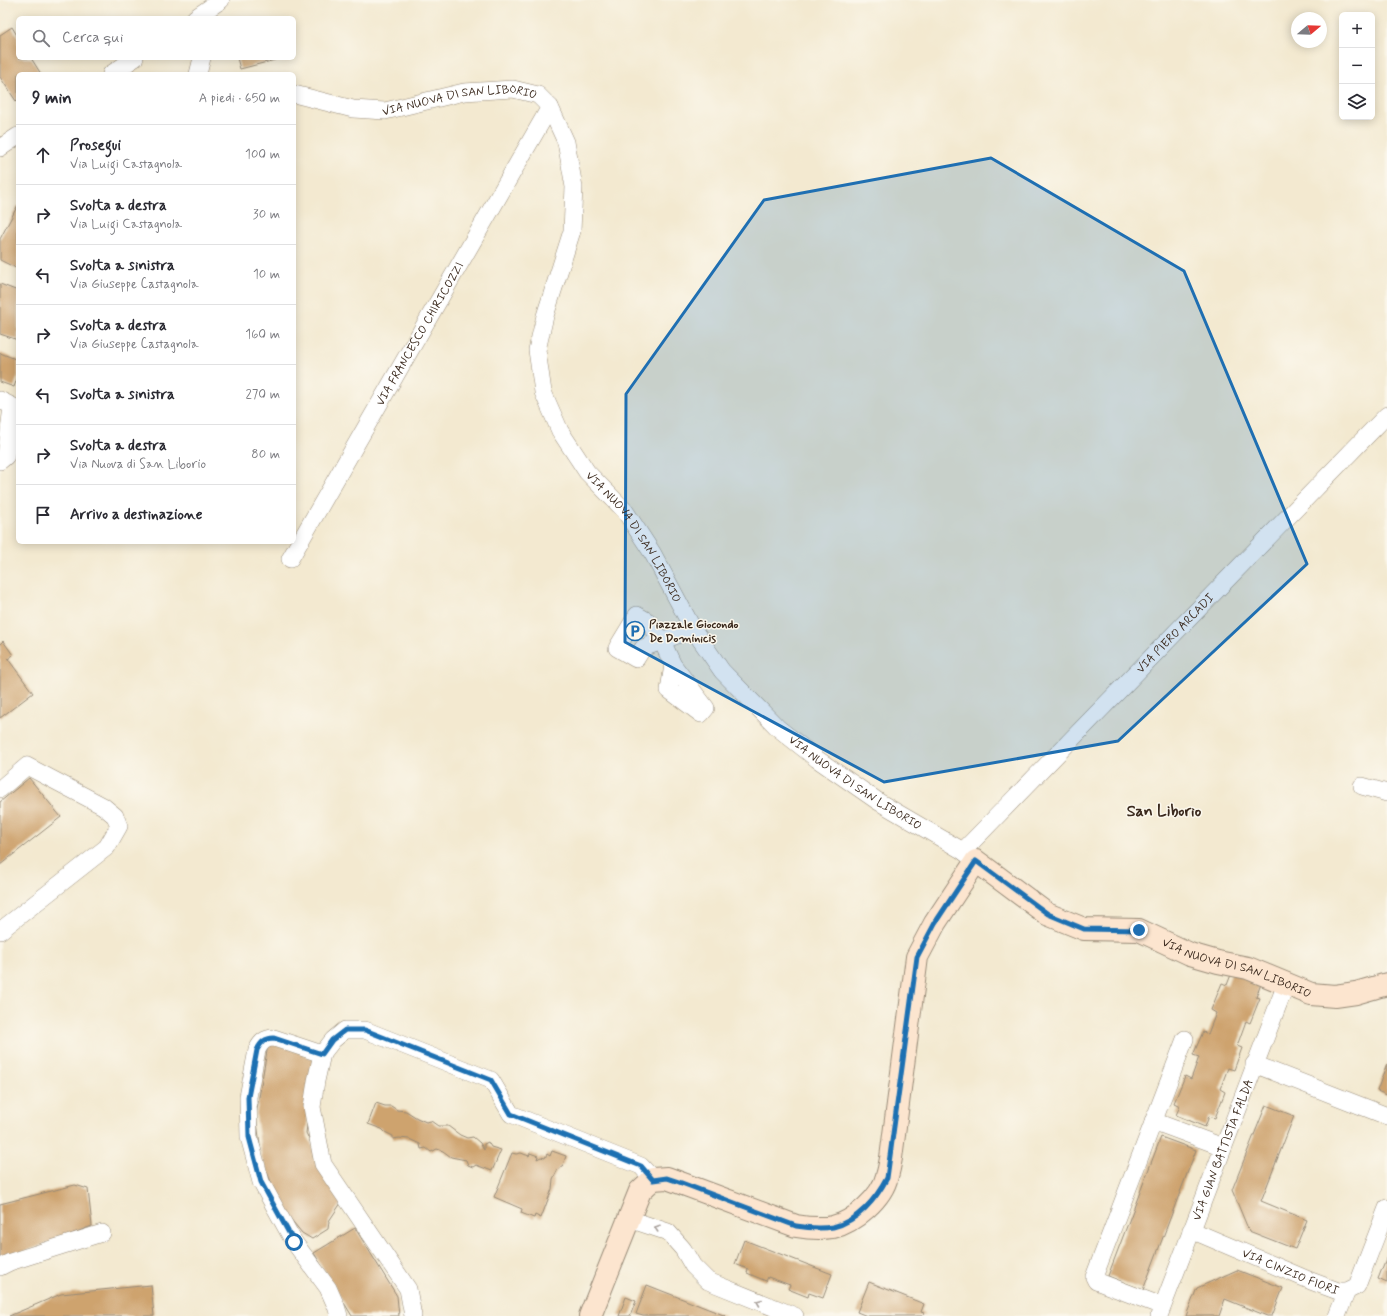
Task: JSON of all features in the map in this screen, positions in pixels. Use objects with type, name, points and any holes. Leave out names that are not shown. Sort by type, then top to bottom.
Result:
[{"type":"street","points":[[199,16],[215,8]]},
{"type":"street","points":[[114,72],[132,60]]},
{"type":"street","points":[[198,72],[202,60]]},
{"type":"street","name":"VIA NUOVA DI SAN LIBORIO","points":[[296,94],[353,108],[385,111],[464,92],[513,90],[538,95],[550,108],[566,142],[574,187],[572,231],[544,316],[537,350],[543,392],[560,431],[587,472],[626,511],[653,554],[693,629],[722,671],[778,728],[817,759],[879,802],[970,856],[1048,914],[1076,926],[1084,929],[1139,930],[1190,954],[1218,962],[1248,968],[1311,994],[1335,996],[1356,993],[1387,984]]},
{"type":"street","name":"VIA FRANCESCO CHIRICOZZI","points":[[290,559],[550,108]]},
{"type":"street","points":[[0,148],[16,137]]},
{"type":"street","points":[[0,400],[12,406],[6,456],[0,461]]},
{"type":"street","name":"VIA PIERO ARCADI","points":[[970,856],[1387,415]]},
{"type":"street","points":[[673,665],[662,641],[693,629]]},
{"type":"street","points":[[0,789],[27,766],[103,806],[115,816],[119,826],[107,847],[0,930]]},
{"type":"street","points":[[1362,786],[1387,793]]},
{"type":"street","points":[[590,1316],[640,1191],[653,1180],[667,1178],[796,1226],[812,1228],[833,1227],[847,1221],[865,1210],[880,1192],[887,1178],[917,957],[970,856]]},
{"type":"street","name":"VIA GIAN BATTISTA FALDA","points":[[1160,1311],[1286,984]]},
{"type":"street","points":[[412,1316],[408,1289],[323,1164],[312,1107],[322,1054],[332,1040],[345,1030],[365,1030],[491,1080],[511,1114],[641,1166],[653,1180]]},
{"type":"street","points":[[322,1054],[274,1038],[268,1038],[261,1043],[257,1050],[248,1097],[249,1137],[261,1182],[294,1242],[328,1288],[339,1316]]},
{"type":"street","points":[[1160,1311],[1096,1281],[1094,1276],[1186,1039]]},
{"type":"street","points":[[1254,1064],[1387,1116]]},
{"type":"street","points":[[1153,1121],[1223,1147]]},
{"type":"street","name":"VIA CINZIO FIORI","points":[[1191,1230],[1311,1281],[1338,1291],[1347,1291],[1357,1286],[1387,1208]]},
{"type":"street","points":[[629,1219],[668,1232],[683,1249],[693,1266],[708,1281],[795,1316]]},
{"type":"street","points":[[0,1267],[10,1262],[102,1233]]},
{"type":"street","points":[[1337,1316],[1347,1291]]},
{"type":"highlighted area","points":[[991,158],[1184,271],[1307,564],[1118,741],[884,782],[625,642],[626,394],[764,200]]},
{"type":"building","points":[[12,27],[16,34],[16,60],[32,60],[40,72],[16,72],[16,101],[0,77],[0,35]]},
{"type":"building","points":[[238,60],[275,60],[240,69]]},
{"type":"building","points":[[16,209],[16,268],[0,260],[0,239]]},
{"type":"building","points":[[0,284],[16,290],[16,339],[0,334]]},
{"type":"building","points":[[0,353],[16,359],[16,382],[14,387],[0,382]]},
{"type":"building","points":[[3,641],[13,655],[8,659],[33,693],[0,718],[0,644]]},
{"type":"building","points":[[29,778],[61,817],[0,865],[0,802]]},
{"type":"building","points":[[1232,972],[1261,984],[1256,997],[1260,998],[1250,1023],[1246,1021],[1237,1046],[1242,1048],[1234,1070],[1228,1068],[1220,1089],[1225,1092],[1215,1118],[1209,1116],[1205,1127],[1176,1115],[1180,1106],[1174,1103],[1185,1076],[1191,1079],[1199,1057],[1193,1055],[1203,1032],[1208,1034],[1216,1013],[1211,1010],[1222,983],[1227,985]]},
{"type":"building","points":[[269,1039],[315,1059],[306,1133],[341,1203],[329,1221],[328,1229],[312,1239],[302,1233],[281,1207],[262,1159],[256,1115]]},
{"type":"building","points":[[1387,1064],[1387,1095],[1377,1091]]},
{"type":"building","points":[[376,1103],[391,1106],[397,1110],[406,1111],[417,1118],[426,1122],[431,1121],[438,1126],[448,1126],[460,1135],[467,1138],[473,1137],[480,1143],[484,1150],[484,1144],[488,1142],[491,1147],[501,1150],[492,1171],[476,1165],[473,1167],[468,1165],[466,1160],[451,1157],[443,1151],[437,1149],[431,1152],[426,1148],[421,1149],[420,1144],[409,1139],[393,1139],[393,1136],[382,1129],[368,1124]]},
{"type":"building","points":[[1266,1105],[1294,1116],[1261,1201],[1307,1220],[1295,1249],[1249,1231],[1232,1190]]},
{"type":"building","points":[[1161,1137],[1196,1150],[1143,1290],[1108,1276]]},
{"type":"building","points":[[552,1151],[566,1156],[563,1165],[558,1169],[553,1179],[552,1189],[541,1218],[535,1215],[534,1218],[521,1213],[522,1209],[494,1197],[512,1153],[521,1153],[529,1156],[530,1153],[538,1156],[537,1159],[541,1157],[545,1158],[547,1154],[550,1156]]},
{"type":"building","points":[[75,1185],[88,1189],[92,1226],[0,1261],[0,1204]]},
{"type":"building","points":[[355,1228],[397,1296],[399,1316],[352,1316],[314,1253]]},
{"type":"building","points":[[744,1240],[832,1274],[823,1298],[809,1293],[808,1297],[788,1289],[790,1285],[768,1277],[766,1281],[747,1273],[748,1269],[735,1264]]},
{"type":"building","points":[[1387,1256],[1387,1283],[1378,1279]]},
{"type":"building","points":[[1237,1270],[1283,1288],[1272,1316],[1267,1316],[1225,1299],[1219,1316],[1186,1316],[1197,1288]]},
{"type":"building","points":[[869,1282],[924,1304],[921,1312],[924,1313],[923,1316],[867,1316],[857,1312]]},
{"type":"building","points":[[151,1285],[154,1316],[9,1316],[61,1294]]},
{"type":"building","points":[[647,1285],[726,1316],[643,1316],[636,1314]]},
{"type":"building","points":[[626,1297],[636,1301],[630,1316],[619,1316]]},
{"type":"place","name":"Piazzale Giocondo De Dominicis","points":[[635,631]]},
{"type":"district","name":"San Liborio","points":[[1164,810]]},
{"type":"route","points":[[294,1242],[261,1182],[249,1137],[248,1097],[257,1050],[261,1043],[268,1038],[274,1038],[322,1054],[332,1040],[345,1030],[365,1030],[491,1080],[511,1114],[641,1166],[653,1180],[667,1178],[796,1226],[812,1228],[833,1227],[847,1221],[865,1210],[880,1192],[887,1178],[891,1158],[917,957],[935,923],[976,861],[1048,914],[1084,929],[1139,930]]}]
